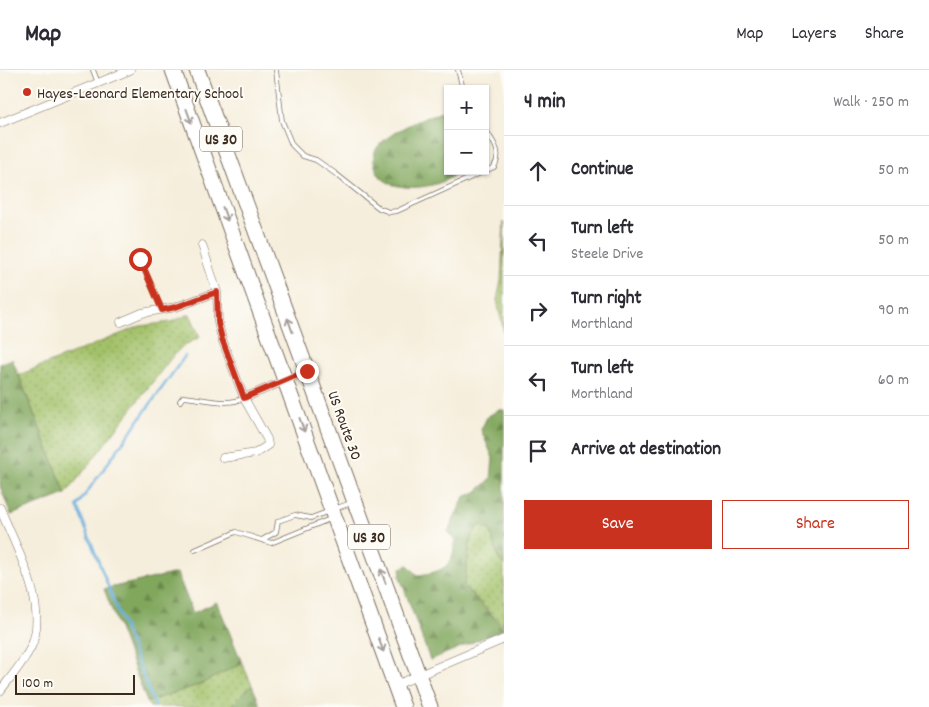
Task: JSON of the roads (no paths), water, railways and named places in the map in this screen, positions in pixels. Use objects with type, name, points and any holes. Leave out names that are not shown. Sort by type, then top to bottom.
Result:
[{"type":"highway","name":"US 30","points":[[172,70],[403,707]]},
{"type":"highway","name":"US Route 30","points":[[197,70],[420,675],[430,707]]},
{"type":"street","points":[[0,123],[130,70]]},
{"type":"street","points":[[202,245],[217,292],[218,323],[222,339],[244,398],[267,439],[268,445],[256,453],[223,458]]},
{"type":"street","points":[[121,322],[142,313],[176,307],[217,292]]},
{"type":"street","points":[[244,398],[307,371]]},
{"type":"street","points":[[0,508],[27,573],[36,604],[36,618],[32,645],[0,691]]},
{"type":"street","points":[[396,685],[504,639]]},
{"type":"lane","points":[[93,70],[98,83]]},
{"type":"lane","points":[[276,70],[282,120],[292,144],[303,156],[316,160],[379,208],[389,212],[397,211],[494,167],[499,156],[497,148],[486,130]]},
{"type":"lane","points":[[458,70],[462,85]]},
{"type":"lane","points":[[140,259],[162,310]]},
{"type":"lane","points":[[180,401],[183,397],[228,402],[236,402],[244,398]]},
{"type":"lane","points":[[195,550],[236,532],[271,543],[334,514],[355,502]]},
{"type":"lane","points":[[262,540],[276,532],[278,521],[295,515],[311,518],[334,514]]},
{"type":"waterway","points":[[155,707],[77,506],[185,356]]},
{"type":"place","name":"Hayes-Leonard Elementary School","points":[[27,92]]}]
